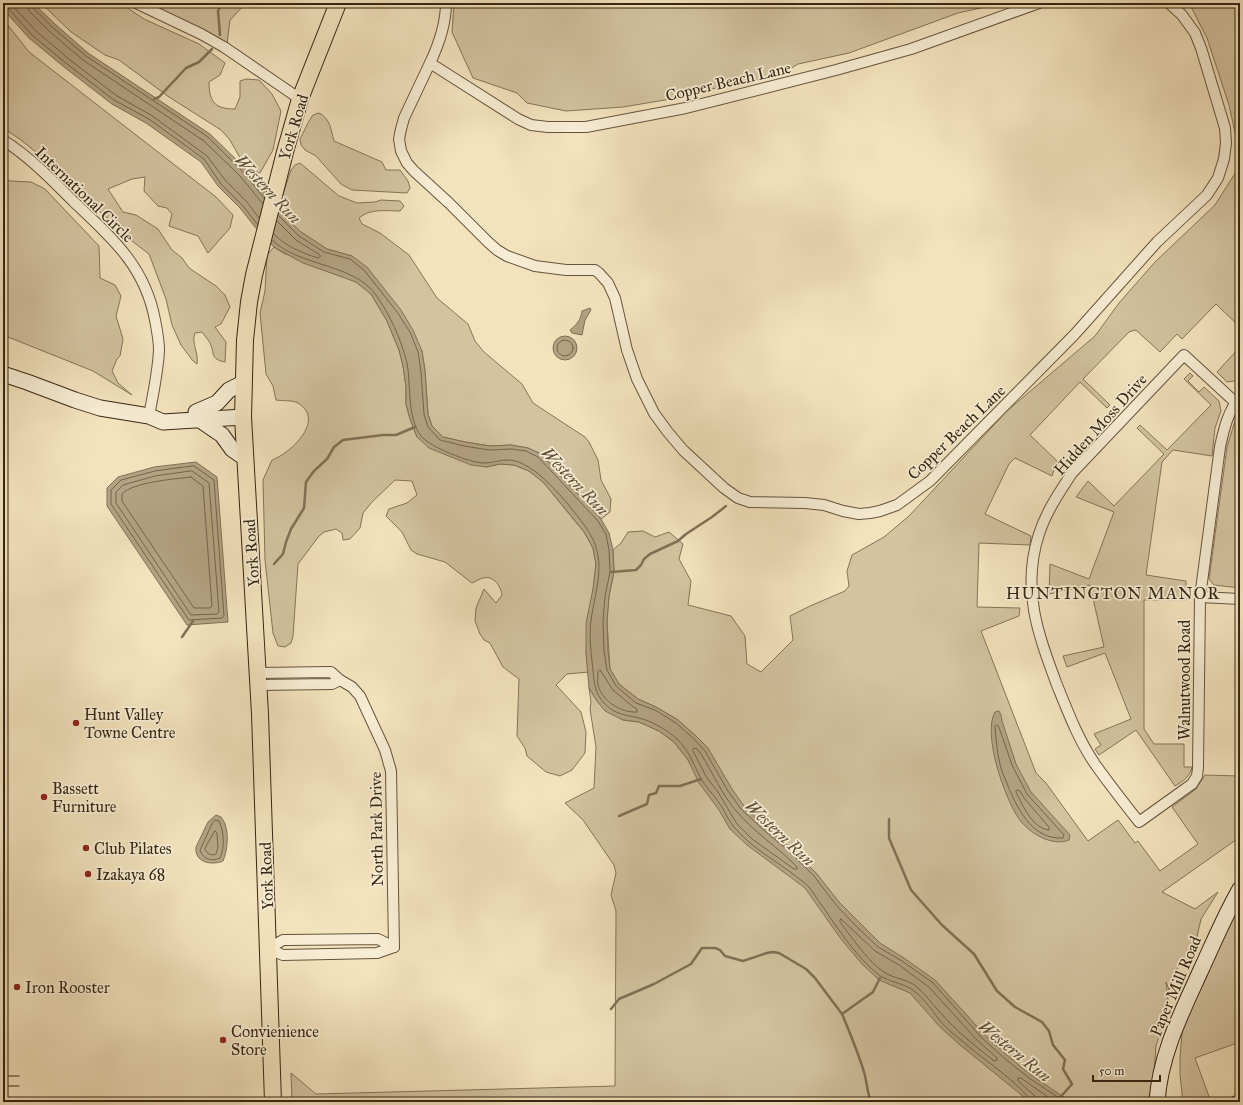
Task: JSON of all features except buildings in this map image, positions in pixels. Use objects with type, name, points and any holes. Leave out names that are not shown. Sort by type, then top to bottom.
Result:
[{"type":"main road","name":"York Road","points":[[273,1102],[258,679],[245,458],[243,383],[248,309],[260,246],[300,99],[338,7]]},
{"type":"main road","points":[[3,374],[100,408],[125,413],[149,416],[164,413],[198,416],[243,413]]},
{"type":"main road","points":[[198,416],[217,403],[230,390],[243,383]]},
{"type":"main road","points":[[198,416],[222,435],[232,449],[245,458]]},
{"type":"main road","name":"Paper Mill Road","points":[[1157,1102],[1158,1087],[1168,1047],[1182,1011],[1218,931],[1240,889]]},
{"type":"street","points":[[136,3],[201,34],[224,47],[300,99]]},
{"type":"street","name":"Copper Beach Lane","points":[[446,3],[443,28],[438,44],[400,129],[399,139],[401,151],[407,163],[497,250],[508,256],[535,266],[566,270],[595,270],[599,273],[608,283],[615,298],[627,350],[637,379],[654,413],[683,450],[724,488],[738,498],[750,502],[805,503],[824,505],[859,514],[880,511],[897,505],[930,481],[1075,334],[1157,242],[1207,195],[1218,178],[1224,159],[1226,143],[1225,128],[1201,48],[1195,33],[1182,14],[1170,3]]},
{"type":"street","name":"Copper Beach Lane","points":[[430,63],[518,119],[531,125],[548,127],[586,127],[686,108],[836,70],[918,46],[1040,3]]},
{"type":"street","name":"International Circle","points":[[3,140],[36,166],[98,224],[128,256],[141,277],[153,310],[159,342],[157,371],[149,416]]},
{"type":"street","name":"Hidden Moss Drive","points":[[1139,822],[1095,763],[1079,736],[1068,713],[1043,648],[1036,624],[1032,601],[1032,571],[1039,535],[1047,514],[1057,495],[1072,473],[1184,355],[1238,399]]},
{"type":"street","name":"Walnutwood Road","points":[[1139,822],[1192,784],[1197,776],[1200,596],[1220,447],[1229,414],[1238,399]]},
{"type":"street","points":[[1200,596],[1240,600]]},
{"type":"street","name":"North Park Drive","points":[[258,679],[332,684],[340,680],[352,687],[360,696],[385,750],[390,765],[394,947]]},
{"type":"street","points":[[268,949],[283,940],[378,939],[394,947]]},
{"type":"street","points":[[268,949],[283,955],[377,953],[394,947]]},
{"type":"street","points":[[1234,1102],[1240,1100]]},
{"type":"shaded area","points":[[41,3],[120,3],[144,19],[199,44],[225,63],[220,75],[209,82],[210,95],[214,103],[222,108],[235,109],[240,97],[240,81],[246,79],[259,80],[272,94],[281,111],[273,150],[260,173],[254,171],[243,163],[230,140],[221,130],[169,97],[119,60],[105,55],[71,32]]},
{"type":"shaded area","points":[[147,3],[246,3],[230,20],[227,44]]},
{"type":"shaded area","points":[[454,3],[1003,3],[958,13],[849,53],[798,64],[780,75],[733,84],[671,99],[623,107],[566,111],[527,103],[517,93],[473,78],[452,32]]},
{"type":"shaded area","points":[[1189,3],[1240,3],[1240,155],[1229,105],[1207,38]]},
{"type":"shaded area","points":[[3,19],[29,52],[216,197],[233,215],[230,228],[208,253],[198,236],[169,226],[172,214],[167,208],[158,206],[144,191],[145,177],[132,179],[108,189],[123,212],[136,215],[158,229],[172,250],[182,258],[189,268],[216,286],[225,295],[230,307],[221,324],[215,327],[226,342],[225,362],[215,358],[210,343],[202,332],[195,333],[194,341],[197,364],[193,361],[181,345],[172,325],[166,299],[149,254],[101,213],[73,182],[21,140],[3,128]]},
{"type":"shaded area","points":[[319,113],[328,121],[334,141],[382,162],[386,170],[400,170],[408,181],[410,188],[407,193],[352,190],[341,184],[316,156],[305,150],[301,145],[300,139],[309,121],[313,115]]},
{"type":"shaded area","points":[[1240,155],[1240,327],[1216,304],[1182,339],[1177,334],[1160,352],[1137,331],[1135,330],[1129,332],[1083,379],[1110,405],[1107,408],[1080,382],[1030,435],[1057,461],[1052,476],[1015,458],[1009,464],[985,514],[1031,536],[1030,545],[979,543],[977,607],[1020,608],[1019,616],[981,631],[1036,773],[1046,783],[1088,841],[1118,820],[1135,843],[1138,841],[1160,871],[1198,844],[1172,807],[1196,789],[1205,775],[1240,776],[1240,837],[1162,892],[1195,909],[1218,892],[1201,919],[1192,959],[1178,967],[1169,990],[1166,982],[1168,999],[1166,1016],[1156,1046],[1154,1073],[1155,1102],[292,1102],[291,1073],[316,1094],[615,1086],[616,911],[611,895],[616,873],[614,865],[583,820],[565,803],[594,788],[596,747],[590,709],[591,702],[589,688],[597,701],[623,720],[639,722],[659,731],[674,742],[691,766],[708,748],[678,720],[656,707],[638,699],[619,684],[610,669],[607,621],[609,596],[614,572],[613,550],[621,543],[628,532],[643,531],[655,537],[669,532],[683,544],[679,559],[691,581],[688,605],[731,616],[745,636],[747,664],[761,672],[793,640],[790,616],[845,591],[849,586],[847,571],[852,555],[884,537],[909,516],[1007,411],[1095,336],[1119,303],[1155,262],[1215,205],[1239,167]]},
{"type":"shaded area","points":[[300,163],[339,196],[357,203],[375,202],[381,200],[400,201],[404,206],[400,211],[373,211],[359,218],[362,224],[380,233],[409,255],[437,298],[468,324],[475,341],[484,352],[522,384],[533,403],[585,437],[598,460],[601,480],[611,499],[610,512],[601,519],[541,454],[528,448],[511,445],[490,446],[443,437],[432,426],[428,414],[422,351],[352,256],[327,249],[301,232],[278,209],[291,170],[295,165]]},
{"type":"shaded area","points":[[3,178],[10,181],[31,182],[45,189],[99,246],[100,278],[115,285],[121,296],[116,316],[123,339],[120,356],[117,359],[112,371],[118,383],[132,395],[93,371],[3,335]]},
{"type":"shaded area","points":[[274,247],[283,253],[356,282],[371,294],[387,321],[399,350],[406,387],[406,404],[417,437],[486,467],[500,464],[514,465],[529,471],[543,482],[584,532],[593,548],[596,564],[586,653],[589,672],[567,674],[556,685],[581,712],[586,732],[585,753],[572,770],[560,776],[546,772],[527,756],[525,748],[517,736],[519,679],[503,667],[490,643],[484,640],[480,634],[475,621],[476,608],[484,589],[496,603],[502,595],[496,582],[490,578],[482,578],[472,583],[445,562],[417,554],[411,550],[402,532],[386,516],[389,509],[407,503],[417,495],[412,481],[395,480],[363,513],[360,528],[350,539],[343,540],[342,533],[336,529],[324,532],[319,536],[298,564],[293,636],[291,643],[285,647],[278,646],[273,633],[265,560],[263,480],[272,460],[288,451],[303,435],[307,427],[308,418],[306,410],[298,403],[276,400],[273,386],[266,374],[260,313],[265,291],[267,255]]},
{"type":"shaded area","points":[[1240,347],[1240,376],[1235,381],[1227,382],[1217,372]]},
{"type":"shaded area","points":[[1190,373],[1193,376],[1188,381],[1199,392],[1204,387],[1219,401],[1221,411],[1215,428],[1212,456],[1173,450],[1162,462],[1146,575],[1186,581],[1186,600],[1144,600],[1144,729],[1154,744],[1184,744],[1184,767],[1192,767],[1188,776],[1175,786],[1136,730],[1099,755],[1095,749],[1101,745],[1094,734],[1131,719],[1105,653],[1067,667],[1063,656],[1104,647],[1090,585],[1049,594],[1050,564],[1089,579],[1114,512],[1076,497],[1088,481],[1114,506],[1164,454],[1137,428],[1140,425],[1167,450],[1211,405],[1184,379]]},
{"type":"shaded area","points":[[1240,411],[1240,588],[1214,585],[1209,579],[1227,447],[1234,424]]},
{"type":"shaded area","points":[[1240,906],[1240,1042],[1195,1058],[1211,1102],[1183,1102],[1180,1057],[1183,1022],[1229,923]]},
{"type":"water","points":[[3,3],[33,3],[88,53],[210,134],[247,170],[278,209],[301,232],[327,249],[352,256],[367,267],[401,310],[413,330],[422,351],[428,414],[432,426],[443,437],[490,446],[511,445],[528,448],[541,454],[601,519],[609,533],[613,550],[614,572],[609,596],[607,621],[608,651],[610,669],[619,684],[638,699],[656,707],[678,720],[696,736],[708,748],[732,789],[744,806],[792,849],[817,874],[839,902],[880,943],[935,980],[984,1034],[1031,1075],[1062,1096],[1074,1102],[1030,1102],[940,1027],[910,993],[879,980],[862,964],[841,939],[805,888],[747,845],[730,829],[719,810],[699,783],[688,760],[674,742],[659,731],[639,722],[623,720],[605,711],[589,688],[586,653],[586,623],[593,589],[596,564],[593,548],[584,532],[543,482],[529,471],[514,465],[500,464],[486,467],[471,465],[429,448],[417,437],[410,419],[406,404],[406,387],[399,350],[387,321],[371,294],[356,282],[303,263],[274,247],[240,208],[218,186],[201,162],[146,123],[112,104],[64,67],[29,38],[3,9]]},
{"type":"water","points":[[590,308],[591,310],[585,320],[582,335],[572,333],[570,330],[578,322],[582,311]]},
{"type":"water","points":[[565,336],[574,339],[577,348],[574,357],[565,360],[556,357],[553,348],[556,339]]},
{"type":"water","points":[[196,462],[217,477],[228,622],[187,625],[107,506],[107,488],[118,477],[154,467]]},
{"type":"water","points":[[999,711],[1016,764],[1031,792],[1070,835],[1069,840],[1055,842],[1035,834],[1023,824],[1013,810],[1002,782],[993,750],[991,735],[992,722],[995,712]]},
{"type":"water","points":[[216,815],[221,817],[226,827],[226,851],[223,861],[213,863],[204,862],[198,856],[196,847],[208,822]]},
{"type":"waterway","points":[[220,35],[218,11],[222,3]]},
{"type":"waterway","points":[[154,99],[159,97],[186,68],[199,62],[212,49]]},
{"type":"waterway","points":[[274,564],[283,554],[291,529],[304,508],[306,482],[314,471],[327,459],[334,447],[343,440],[383,435],[396,435],[415,427]]},
{"type":"waterway","points":[[611,572],[636,570],[644,559],[650,554],[678,541],[726,506]]},
{"type":"waterway","points":[[182,637],[193,621]]},
{"type":"waterway","points":[[619,816],[647,804],[649,795],[656,793],[659,786],[680,786],[701,779]]},
{"type":"waterway","name":"Western Run","points":[[889,819],[889,838],[911,890],[942,925],[974,954],[997,991],[1015,1007],[1042,1022],[1049,1031],[1053,1045],[1065,1060],[1063,1069],[1072,1084],[1056,1102]]},
{"type":"waterway","points":[[611,1009],[619,999],[654,984],[691,964],[702,948],[715,948],[720,950],[725,956],[743,961],[767,953],[779,953],[806,969],[815,978],[842,1014],[873,992],[880,978]]},
{"type":"waterway","points":[[842,1014],[862,1065],[871,1102]]},
{"type":"tram line","points":[[3,1076],[19,1076]]},
{"type":"tram line","points":[[3,1086],[19,1086]]},
{"type":"place","name":"Hunt Valley Towne Centre","points":[[76,723]]},
{"type":"place","name":"Bassett Furniture","points":[[44,797]]},
{"type":"place","name":"Club Pilates","points":[[86,848]]},
{"type":"place","name":"Izakaya 68","points":[[88,874]]},
{"type":"place","name":"Iron Rooster","points":[[17,987]]},
{"type":"place","name":"Convienience Store","points":[[223,1040]]},
{"type":"district","name":"HUNTINGTON MANOR","points":[[1113,593]]}]
